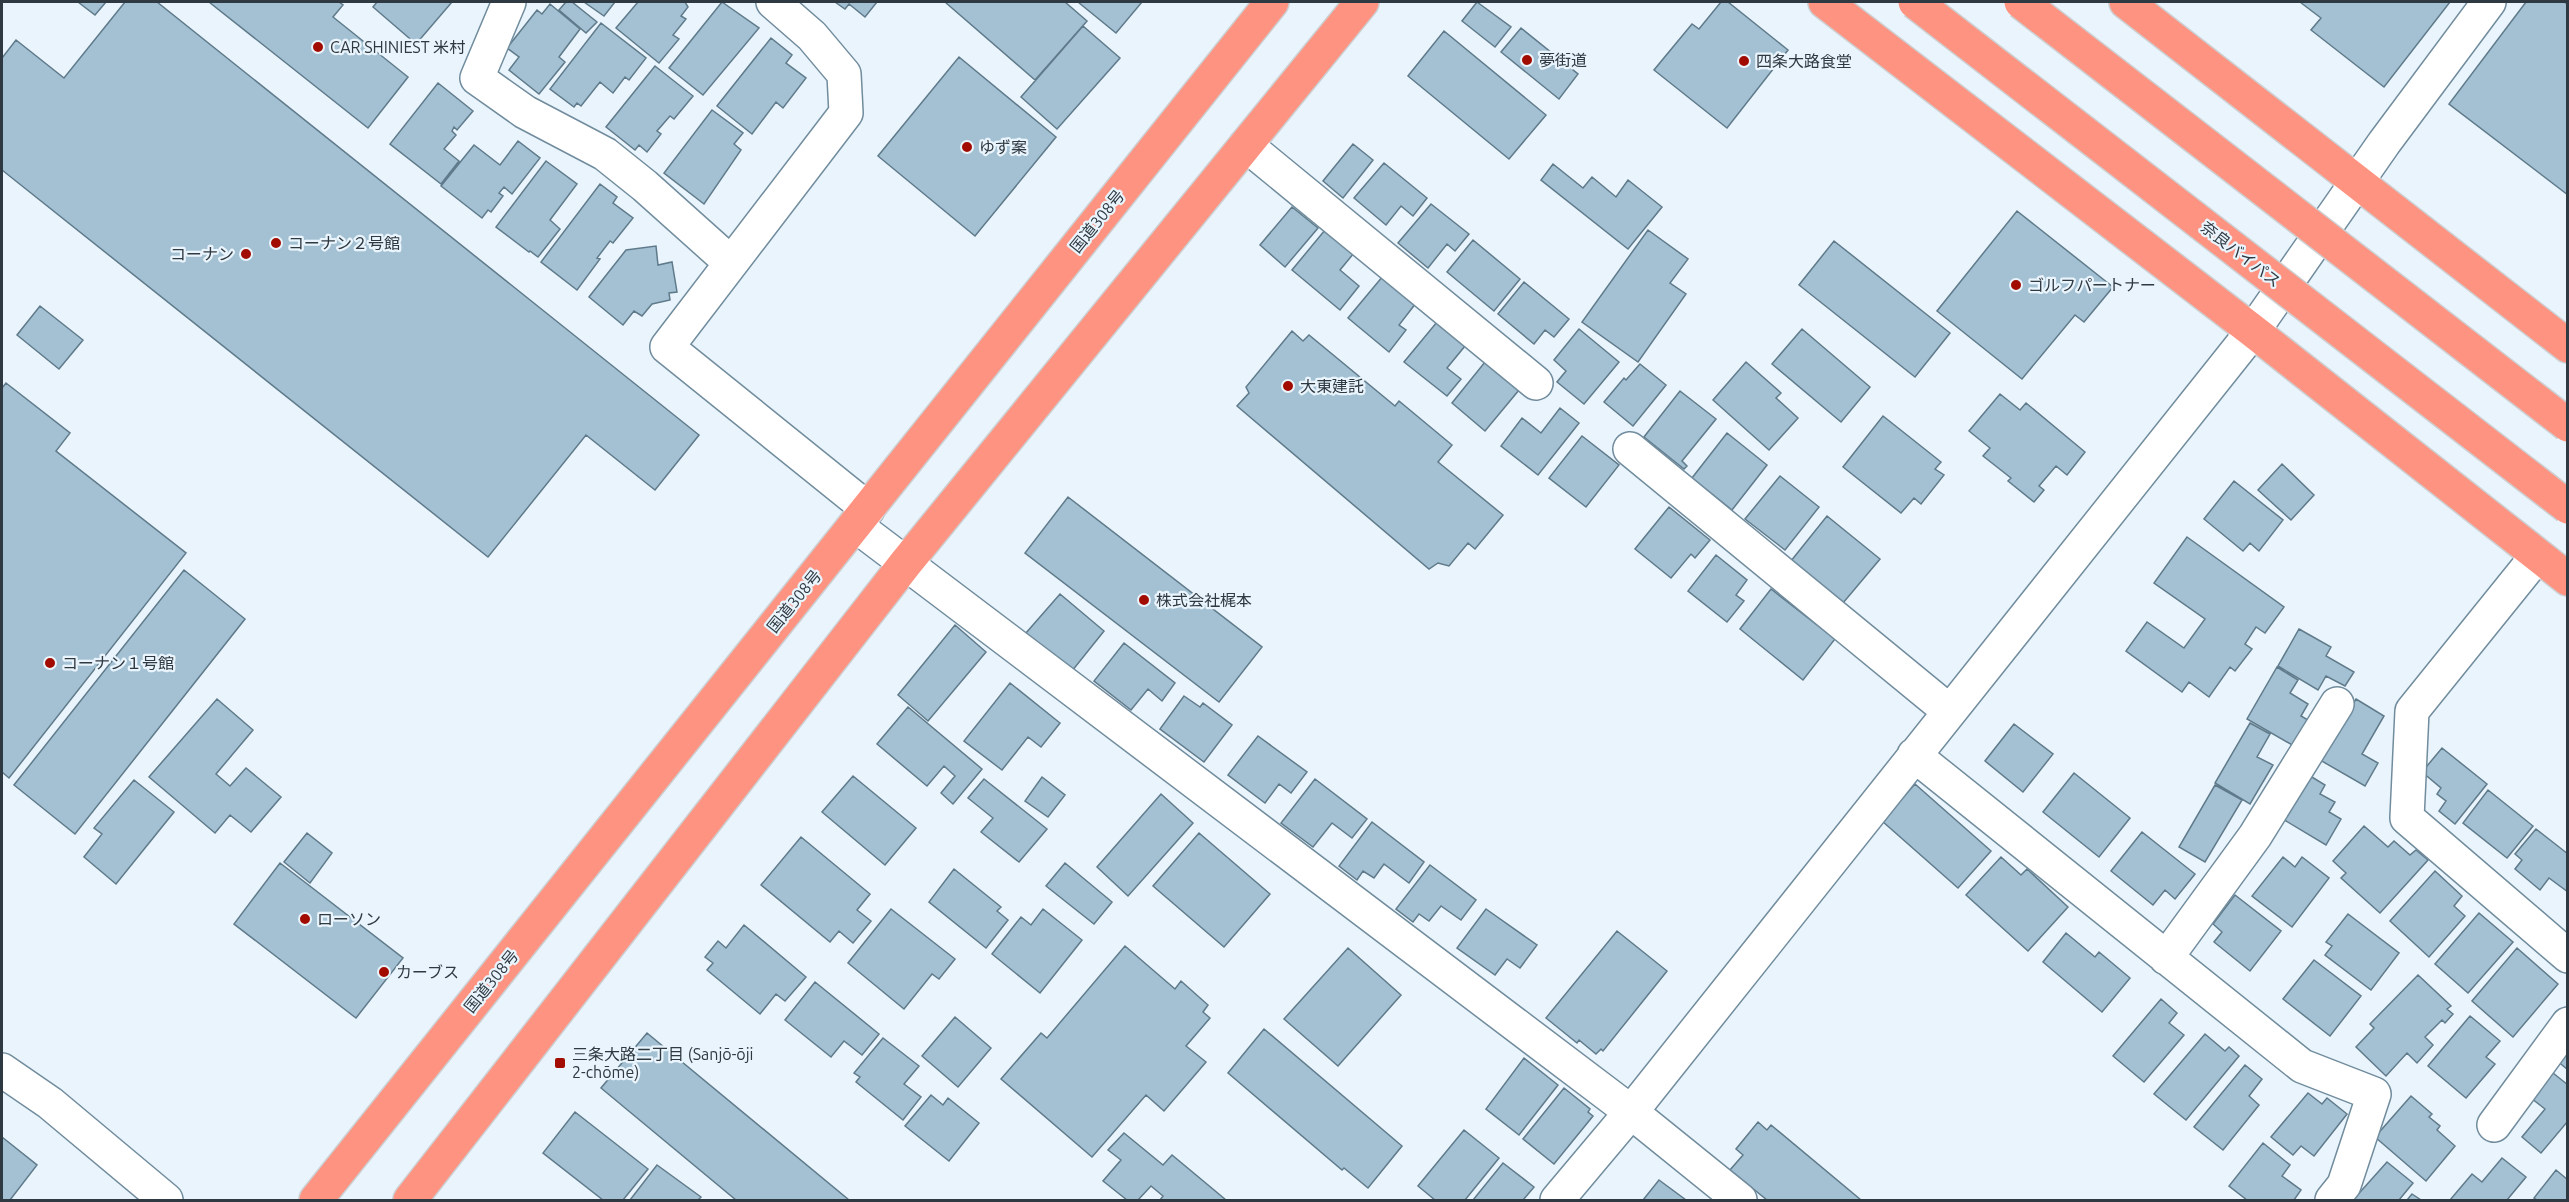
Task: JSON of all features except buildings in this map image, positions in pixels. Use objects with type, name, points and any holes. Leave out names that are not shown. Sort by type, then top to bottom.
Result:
[{"type":"highway","name":"国道308号","points":[[316,1200],[1272,2]]},
{"type":"highway","points":[[410,1200],[905,564],[1362,2]]},
{"type":"highway","points":[[1825,2],[2253,331],[2568,579]]},
{"type":"highway","name":"奈良バイパス","points":[[1915,2],[2568,507]]},
{"type":"highway","points":[[2021,2],[2568,425]]},
{"type":"highway","points":[[2126,2],[2568,346]]},
{"type":"street","points":[[509,2],[477,78],[525,112],[605,154],[645,186],[731,263]]},
{"type":"street","points":[[773,2],[812,36],[844,74],[846,113],[667,347],[861,517],[905,564],[1631,1112],[1740,1200]]},
{"type":"street","points":[[1557,1200],[1631,1112],[2253,331],[2357,182],[2489,2]]},
{"type":"street","points":[[1246,145],[1536,383]]},
{"type":"street","points":[[1630,449],[1949,711]]},
{"type":"street","points":[[2537,556],[2412,711],[2406,818],[2568,956]]},
{"type":"street","points":[[2166,958],[2254,836],[2337,704]]},
{"type":"street","points":[[1914,755],[2301,1066],[2374,1094],[2344,1185],[2332,1200]]},
{"type":"street","points":[[2494,1125],[2568,1024]]},
{"type":"street","points":[[2,1070],[50,1103],[166,1200]]},
{"type":"place","name":"CAR SHINIEST 米村","points":[[318,47]]},
{"type":"place","name":"夢街道","points":[[1527,60]]},
{"type":"place","name":"四条大路食堂","points":[[1744,61]]},
{"type":"place","name":"ゆず案","points":[[967,147]]},
{"type":"place","name":"コーナン２号館","points":[[276,243]]},
{"type":"place","name":"コーナン","points":[[246,254]]},
{"type":"place","name":"ゴルフパートナー","points":[[2016,285]]},
{"type":"place","name":"大東建託","points":[[1288,386]]},
{"type":"place","name":"株式会社梶本","points":[[1144,600]]},
{"type":"place","name":"コーナン１号館","points":[[50,663]]},
{"type":"place","name":"ローソン","points":[[305,919]]},
{"type":"place","name":"カーブス","points":[[384,972]]},
{"type":"place","name":"三条大路二丁目 (Sanjō-ōji 2-chōme)","points":[[560,1063]]}]
